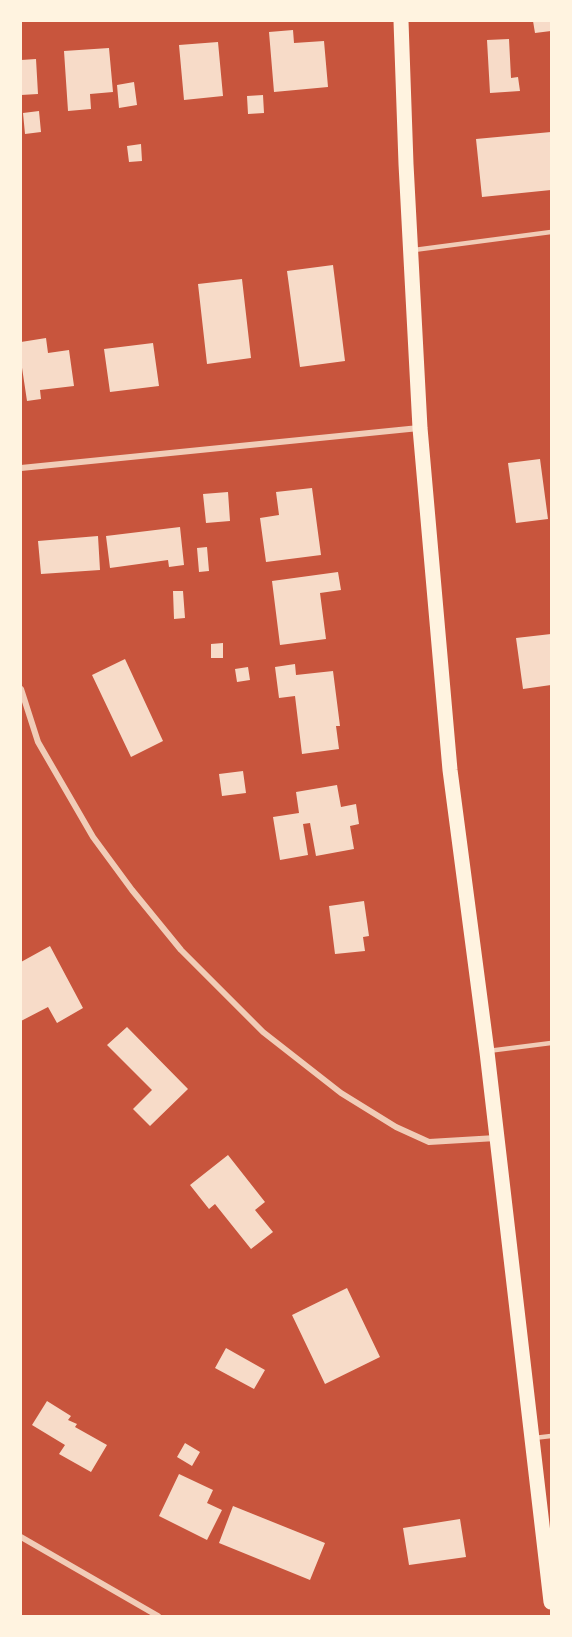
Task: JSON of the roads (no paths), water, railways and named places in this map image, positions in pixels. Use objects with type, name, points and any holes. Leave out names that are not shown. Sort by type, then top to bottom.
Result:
[{"type":"main road","points":[[401,21],[405,164],[420,428],[450,770],[487,1052],[551,1602]]},
{"type":"street","points":[[21,468],[420,428]]},
{"type":"street","points":[[21,689],[38,742],[93,837],[181,950],[263,1032],[340,1093],[396,1127],[429,1142],[497,1138]]},
{"type":"street","points":[[21,1537],[159,1616]]},
{"type":"lane","points":[[411,250],[551,232]]},
{"type":"lane","points":[[487,1052],[551,1043]]},
{"type":"lane","points":[[531,1438],[551,1436]]}]
